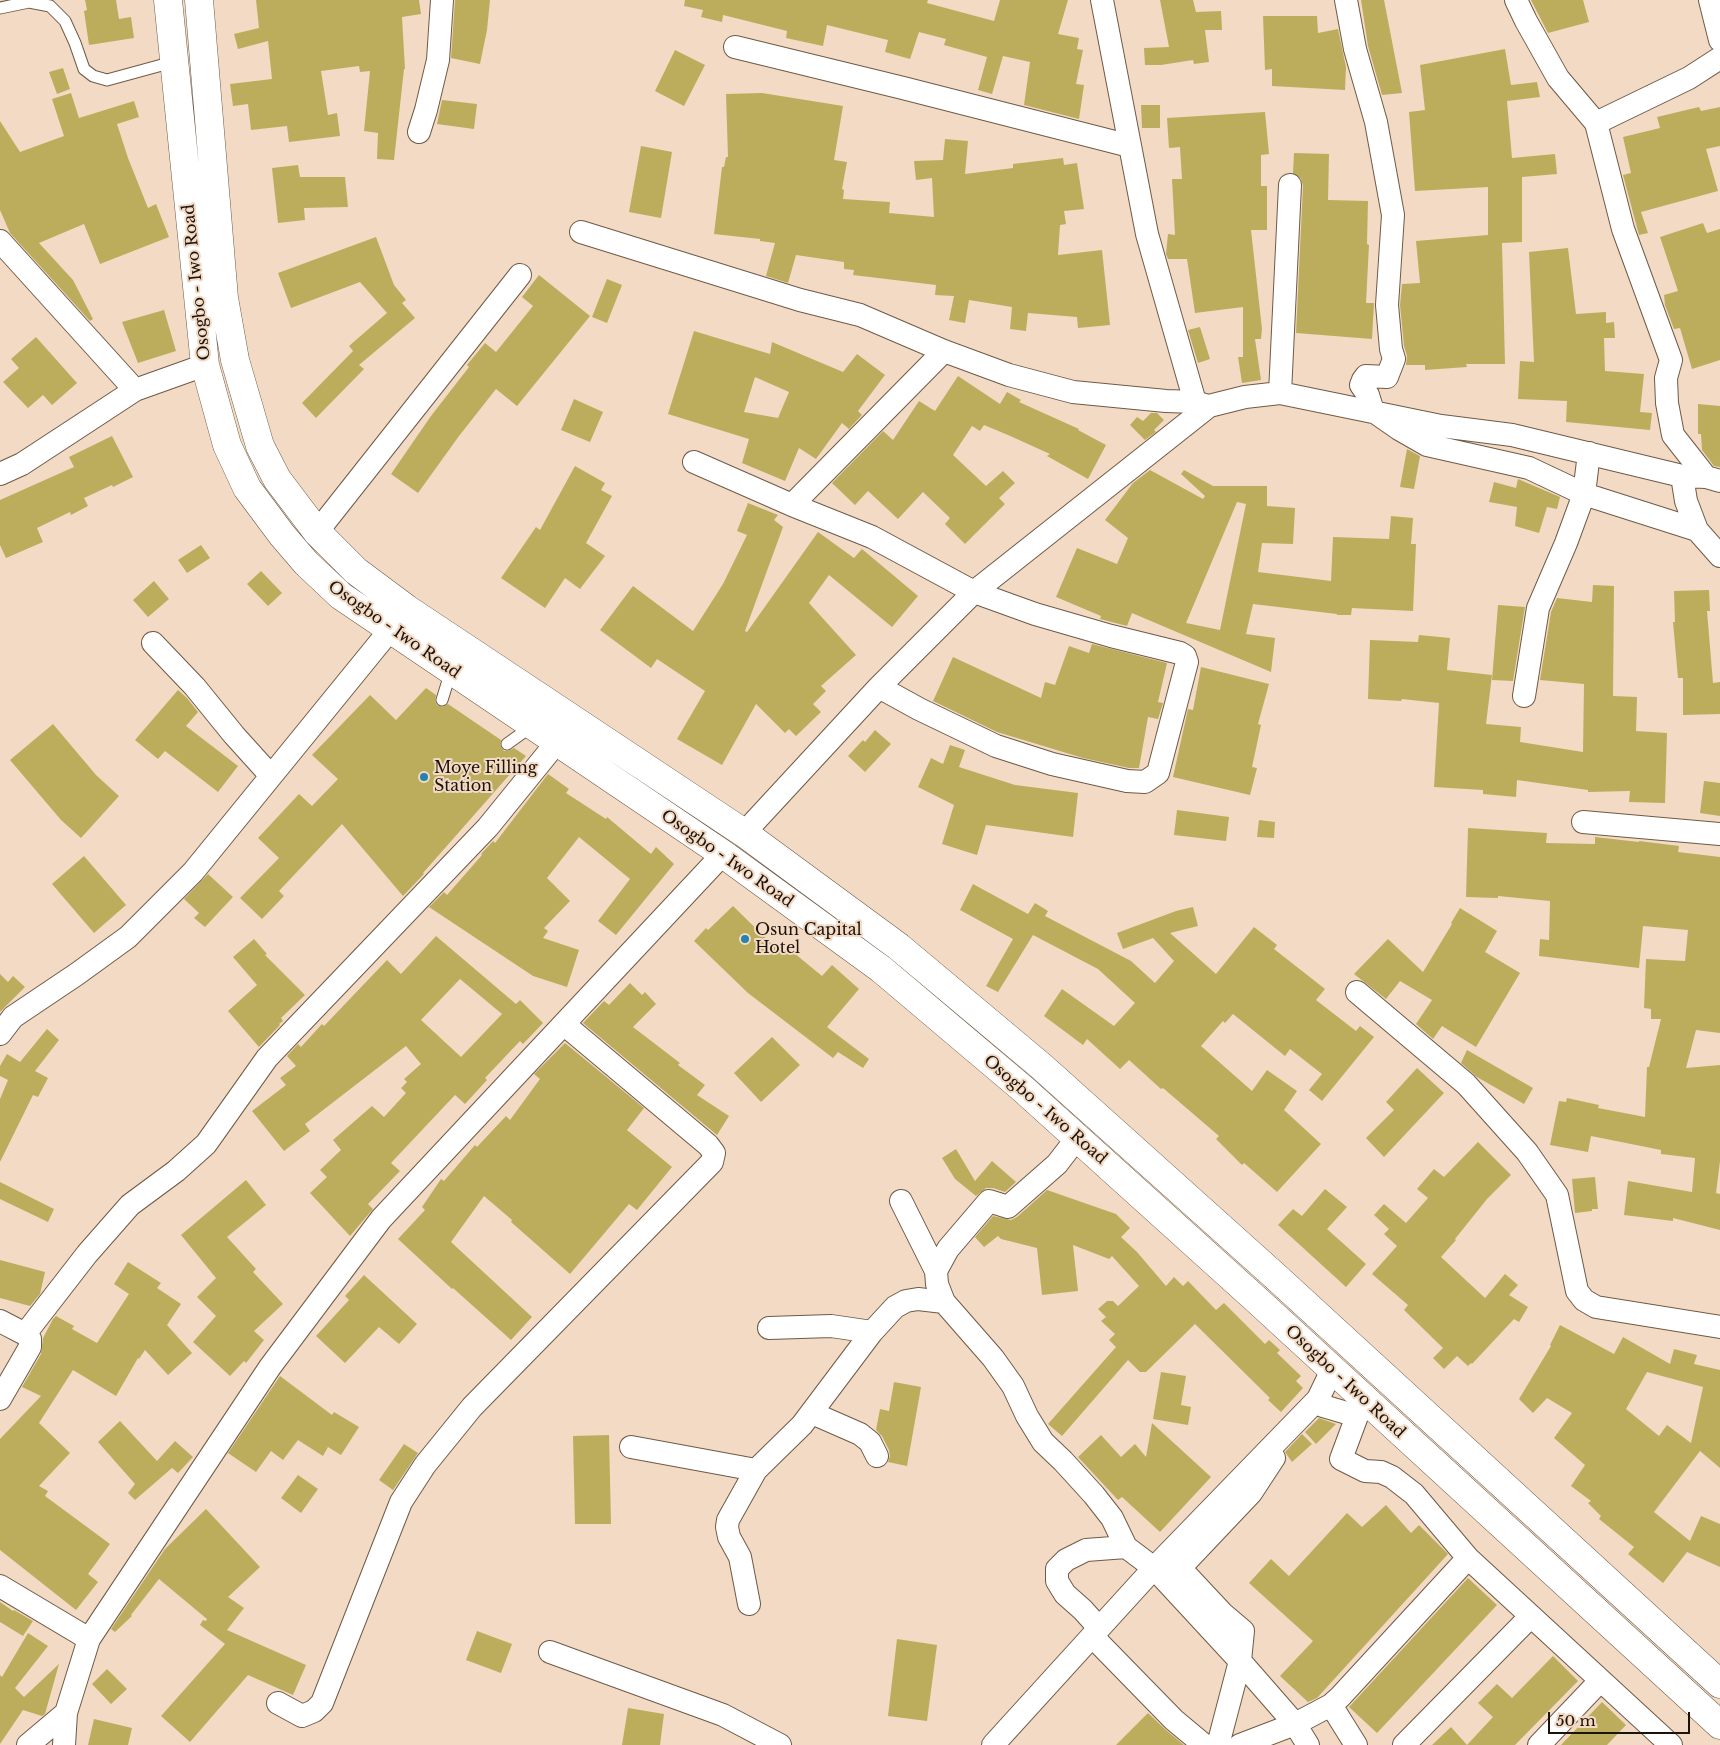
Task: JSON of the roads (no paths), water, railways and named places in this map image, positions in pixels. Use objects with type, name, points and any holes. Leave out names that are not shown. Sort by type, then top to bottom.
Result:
[{"type":"main road","name":"Osogbo - Iwo Road","points":[[168,0],[205,364],[227,445],[247,488],[282,535],[306,563],[341,596],[723,854],[881,969],[1023,1089],[1720,1725]]},
{"type":"main road","name":"Osogbo - Iwo Road","points":[[199,0],[224,298],[235,360],[260,446],[277,479],[317,532],[356,571],[407,609],[744,833],[899,947],[1041,1066],[1275,1276],[1719,1682]]},
{"type":"main road","points":[[1568,1587],[1590,1566]]},
{"type":"street","points":[[418,132],[426,110],[438,60],[442,0]]},
{"type":"street","points":[[1102,0],[1147,234],[1202,404]]},
{"type":"street","points":[[1346,0],[1355,49],[1376,122],[1394,215],[1387,305],[1391,349],[1394,359],[1387,377],[1366,376],[1363,380],[1361,385],[1368,395],[1373,411],[1400,430],[1427,445],[1529,468],[1584,494],[1697,530]]},
{"type":"street","points":[[1516,0],[1558,78],[1596,123],[1623,229],[1670,360],[1666,378],[1673,435],[1713,479]]},
{"type":"street","points":[[1710,0],[1720,40]]},
{"type":"street","points":[[735,47],[1130,146]]},
{"type":"street","points":[[1596,123],[1689,78],[1720,58]]},
{"type":"street","points":[[1280,394],[1290,185]]},
{"type":"street","points":[[581,232],[800,300],[860,315],[944,352],[1009,375],[1073,392],[1202,404],[1280,394],[1441,426],[1512,435],[1682,476],[1713,479]]},
{"type":"street","points":[[0,241],[135,390]]},
{"type":"street","points":[[317,532],[520,275]]},
{"type":"street","points":[[792,504],[944,352]]},
{"type":"street","points":[[0,474],[22,464],[135,390],[205,364]]},
{"type":"street","points":[[744,833],[879,687],[974,592],[1202,404]]},
{"type":"street","points":[[1657,469],[1673,435]]},
{"type":"street","points":[[1524,696],[1538,608],[1566,543],[1584,494],[1589,453]]},
{"type":"street","points":[[694,462],[872,537],[974,592],[1035,614],[1111,636],[1180,653],[1185,656],[1187,662],[1158,773],[1145,782],[1128,781],[1052,764],[996,746],[919,709],[879,687]]},
{"type":"street","points":[[1682,476],[1686,501],[1697,530],[1720,556]]},
{"type":"street","points":[[0,1034],[13,1017],[128,937],[193,872],[390,630]]},
{"type":"street","points":[[153,643],[195,687],[234,735],[271,776]]},
{"type":"street","points":[[25,1334],[87,1254],[130,1204],[176,1171],[206,1144],[267,1058],[488,827],[557,742]]},
{"type":"street","points":[[1583,822],[1720,834]]},
{"type":"street","points":[[64,1745],[66,1713],[89,1639],[270,1367],[381,1220],[723,854]]},
{"type":"street","points":[[1358,992],[1466,1084],[1527,1152],[1557,1195],[1577,1291],[1584,1300],[1596,1307],[1720,1326]]},
{"type":"street","points":[[278,1702],[302,1716],[314,1710],[322,1703],[401,1502],[425,1465],[472,1407],[712,1162],[714,1153],[708,1144],[565,1025]]},
{"type":"street","points":[[749,1604],[740,1557],[727,1527],[728,1520],[756,1470],[812,1413],[872,1332],[895,1307],[906,1301],[918,1298],[939,1286],[948,1249],[989,1201],[1008,1207],[1057,1164],[1077,1138]]},
{"type":"street","points":[[901,1201],[939,1286],[1013,1386],[1027,1416],[1043,1442],[1094,1494],[1112,1518],[1126,1547],[1154,1568],[1240,1661],[1295,1724],[1308,1745]]},
{"type":"street","points":[[0,1321],[25,1334],[30,1339],[30,1347],[0,1399]]},
{"type":"street","points":[[769,1328],[831,1326],[872,1332]]},
{"type":"street","points":[[1218,1745],[1240,1661],[1242,1631],[1223,1614],[1180,1568],[1251,1493],[1284,1442],[1320,1402],[1332,1370]]},
{"type":"street","points":[[1320,1402],[1357,1416],[1341,1459],[1365,1471],[1381,1472],[1392,1477],[1414,1494],[1468,1558],[1671,1745]]},
{"type":"street","points":[[993,1745],[1154,1568],[1320,1402]]},
{"type":"street","points":[[812,1413],[860,1434],[870,1442],[877,1456]]},
{"type":"street","points":[[631,1447],[756,1470]]},
{"type":"street","points":[[1126,1547],[1086,1550],[1066,1560],[1058,1569],[1058,1581],[1065,1594],[1083,1610],[1095,1632],[1174,1720],[1204,1745]]},
{"type":"street","points":[[1240,1745],[1295,1724],[1331,1705],[1468,1558]]},
{"type":"street","points":[[0,1586],[89,1639]]},
{"type":"street","points":[[1404,1745],[1530,1617]]},
{"type":"street","points":[[550,1652],[723,1715],[780,1745]]},
{"type":"street","points":[[1539,1745],[1600,1681]]},
{"type":"street","points":[[1331,1705],[1356,1745]]},
{"type":"street","points":[[28,1745],[66,1713]]},
{"type":"lane","points":[[0,8],[29,2],[50,6],[65,21],[84,68],[93,76],[107,80],[173,62]]},
{"type":"lane","points":[[442,700],[451,671]]},
{"type":"lane","points":[[507,744],[533,726]]},
{"type":"place","name":"Moye Filling Station","points":[[424,777]]},
{"type":"place","name":"Osun Capital Hotel","points":[[745,939]]}]
